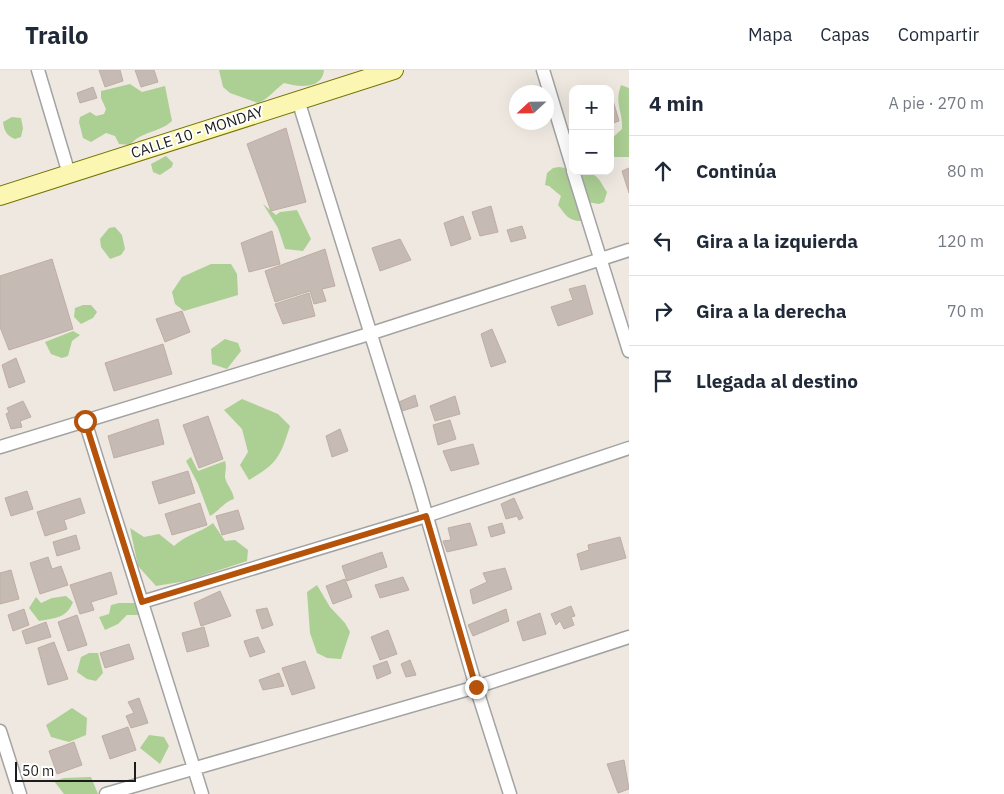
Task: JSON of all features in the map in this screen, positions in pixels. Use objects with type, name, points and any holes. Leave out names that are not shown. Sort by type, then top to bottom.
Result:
[{"type":"street","points":[[38,70],[69,174]]},
{"type":"street","name":"CALLE 10 - MONDAY","points":[[0,196],[394,70]]},
{"type":"street","points":[[544,70],[569,156]]},
{"type":"street","points":[[298,100],[510,794]]},
{"type":"street","points":[[574,175],[629,351]]},
{"type":"street","points":[[0,447],[369,334],[629,250]]},
{"type":"street","points":[[85,421],[202,794]]},
{"type":"street","points":[[142,602],[426,516],[629,448]]},
{"type":"street","points":[[106,794],[476,687],[629,637]]},
{"type":"street","points":[[0,731],[20,794]]},
{"type":"green space","points":[[219,70],[324,70],[319,81],[314,84],[302,86],[284,83],[266,99],[258,103],[230,93],[223,87]]},
{"type":"green space","points":[[130,84],[142,92],[165,86],[172,121],[162,128],[139,137],[130,145],[119,144],[115,136],[106,133],[91,142],[83,138],[79,122],[80,117],[90,112],[96,116],[104,114],[106,109],[101,98],[101,91]]},
{"type":"green space","points":[[621,85],[629,88],[629,157],[614,157],[614,136],[622,129],[619,92]]},
{"type":"green space","points":[[12,117],[21,118],[23,128],[21,137],[15,139],[6,133],[3,122]]},
{"type":"green space","points":[[166,156],[173,163],[172,167],[160,175],[153,172],[151,164]]},
{"type":"green space","points":[[553,168],[565,168],[578,193],[582,214],[581,221],[573,220],[567,216],[558,205],[561,196],[545,185],[547,173]]},
{"type":"green space","points":[[578,175],[593,175],[601,182],[607,192],[604,202],[599,204],[587,202]]},
{"type":"green space","points":[[263,204],[276,215],[280,212],[297,210],[311,239],[303,251],[285,249],[278,228]]},
{"type":"green space","points":[[115,227],[122,235],[125,249],[121,255],[110,259],[101,247],[100,239],[109,228]]},
{"type":"green space","points":[[211,264],[231,264],[237,274],[238,295],[184,311],[175,304],[172,292],[182,277]]},
{"type":"green space","points":[[91,305],[97,312],[93,318],[81,324],[74,317],[75,308]]},
{"type":"green space","points":[[73,331],[80,335],[72,341],[68,356],[62,358],[51,354],[45,342]]},
{"type":"green space","points":[[225,339],[238,343],[241,351],[227,369],[212,364],[211,349]]},
{"type":"green space","points":[[242,399],[278,414],[290,426],[277,458],[266,469],[249,480],[240,465],[248,452],[242,429],[224,410]]},
{"type":"green space","points":[[191,457],[198,471],[225,461],[225,477],[234,499],[227,502],[210,516],[198,484],[186,461]]},
{"type":"green space","points":[[213,523],[225,541],[235,540],[248,550],[247,561],[186,581],[156,586],[138,566],[130,528],[144,537],[159,534],[174,546]]},
{"type":"green space","points":[[317,585],[330,607],[345,623],[350,632],[341,659],[327,658],[317,653],[310,633],[307,592]]},
{"type":"green space","points":[[66,596],[73,602],[64,614],[55,618],[39,621],[29,608],[36,597],[41,603],[52,598]]},
{"type":"green space","points":[[141,603],[141,615],[127,615],[118,624],[105,630],[99,617],[109,614],[111,605]]},
{"type":"green space","points":[[89,653],[98,653],[103,673],[96,681],[87,679],[77,672],[81,657]]},
{"type":"green space","points":[[72,708],[87,718],[86,735],[69,742],[51,737],[46,725]]},
{"type":"green space","points":[[149,735],[164,737],[169,746],[160,764],[140,748]]},
{"type":"green space","points":[[91,777],[98,794],[64,794],[54,781],[64,778]]},
{"type":"building","points":[[99,70],[120,70],[123,81],[105,87]]},
{"type":"building","points":[[135,70],[154,70],[158,82],[141,87]]},
{"type":"building","points":[[93,87],[97,98],[80,103],[77,93]]},
{"type":"building","points":[[614,104],[619,121],[614,123]]},
{"type":"building","points":[[286,128],[306,202],[271,211],[247,144]]},
{"type":"building","points":[[629,168],[629,193],[622,171]]},
{"type":"building","points":[[491,206],[498,232],[480,236],[472,212]]},
{"type":"building","points":[[463,216],[471,239],[451,246],[444,223]]},
{"type":"building","points":[[522,226],[526,238],[511,242],[507,230]]},
{"type":"building","points":[[272,231],[280,264],[249,272],[241,243]]},
{"type":"building","points":[[400,239],[411,260],[380,271],[372,248]]},
{"type":"building","points":[[325,249],[335,286],[322,289],[326,301],[314,304],[310,291],[275,302],[265,271]]},
{"type":"building","points":[[52,259],[73,329],[9,350],[0,327],[0,276]]},
{"type":"building","points":[[585,285],[593,314],[558,326],[551,307],[573,300],[569,289]]},
{"type":"building","points":[[309,293],[315,316],[283,324],[275,304]]},
{"type":"building","points":[[182,311],[190,332],[165,342],[156,319]]},
{"type":"building","points":[[492,329],[506,362],[491,367],[481,334]]},
{"type":"building","points":[[163,344],[172,374],[114,391],[105,363]]},
{"type":"building","points":[[16,358],[25,382],[9,388],[2,365]]},
{"type":"building","points":[[415,395],[418,406],[402,411],[399,402]]},
{"type":"building","points":[[455,396],[460,414],[435,421],[430,406]]},
{"type":"building","points":[[23,401],[31,417],[20,421],[22,427],[11,429],[6,414],[9,412],[7,408]]},
{"type":"building","points":[[208,416],[223,459],[199,468],[183,425]]},
{"type":"building","points":[[158,419],[164,444],[114,458],[108,436]]},
{"type":"building","points":[[450,420],[456,439],[438,445],[433,425]]},
{"type":"building","points":[[340,429],[348,451],[332,457],[326,436]]},
{"type":"building","points":[[473,444],[479,464],[451,471],[443,451]]},
{"type":"building","points":[[188,471],[195,493],[159,504],[152,482]]},
{"type":"building","points":[[27,491],[33,509],[11,516],[5,498]]},
{"type":"building","points":[[80,498],[85,513],[64,520],[67,529],[45,536],[37,512]]},
{"type":"building","points":[[514,498],[523,518],[519,520],[517,516],[506,519],[501,504]]},
{"type":"building","points":[[200,503],[207,525],[172,535],[165,514]]},
{"type":"building","points":[[238,510],[244,529],[222,535],[216,516]]},
{"type":"building","points":[[470,523],[477,545],[447,552],[443,541],[451,540],[448,528]]},
{"type":"building","points":[[502,523],[505,533],[491,537],[488,527]]},
{"type":"building","points":[[76,535],[80,549],[57,556],[53,542]]},
{"type":"building","points":[[620,537],[626,558],[581,570],[577,554],[589,550],[588,545]]},
{"type":"building","points":[[382,552],[387,567],[347,581],[342,566]]},
{"type":"building","points":[[48,557],[52,569],[61,566],[68,585],[40,594],[30,563]]},
{"type":"building","points":[[505,568],[512,589],[473,604],[470,590],[487,582],[483,573]]},
{"type":"building","points":[[11,570],[19,599],[0,604],[0,573]]},
{"type":"building","points":[[111,572],[117,594],[91,602],[94,610],[80,614],[70,585]]},
{"type":"building","points":[[403,577],[409,590],[380,598],[375,585]]},
{"type":"building","points":[[345,579],[352,597],[333,604],[326,586]]},
{"type":"building","points":[[220,591],[231,616],[201,626],[194,603]]},
{"type":"building","points":[[571,606],[575,616],[571,617],[574,625],[564,629],[560,621],[556,625],[551,614]]},
{"type":"building","points":[[267,608],[273,625],[262,629],[256,610]]},
{"type":"building","points":[[24,609],[29,625],[13,631],[8,615]]},
{"type":"building","points":[[506,609],[509,621],[473,636],[468,625]]},
{"type":"building","points":[[540,613],[546,634],[523,641],[517,622]]},
{"type":"building","points":[[77,615],[87,645],[68,651],[58,622]]},
{"type":"building","points":[[46,622],[51,637],[26,644],[22,631]]},
{"type":"building","points":[[204,627],[209,646],[187,652],[182,633]]},
{"type":"building","points":[[388,630],[397,654],[380,660],[371,637]]},
{"type":"building","points":[[258,637],[265,652],[250,657],[244,641]]},
{"type":"building","points":[[54,642],[68,679],[48,685],[38,648]]},
{"type":"building","points":[[129,644],[134,659],[105,668],[100,653]]},
{"type":"building","points":[[410,660],[416,675],[406,677],[401,664]]},
{"type":"building","points":[[305,661],[315,688],[292,695],[282,668]]},
{"type":"building","points":[[387,661],[391,673],[377,679],[373,666]]},
{"type":"building","points":[[279,673],[284,686],[263,690],[259,680]]},
{"type":"building","points":[[139,698],[148,723],[131,728],[126,716],[134,713],[128,702]]},
{"type":"building","points":[[128,727],[136,750],[110,759],[102,736]]},
{"type":"building","points":[[74,742],[82,765],[57,774],[49,751]]},
{"type":"building","points":[[624,760],[629,789],[618,793],[607,764]]},
{"type":"route","points":[[85,421],[142,602],[426,516],[476,687]]}]
